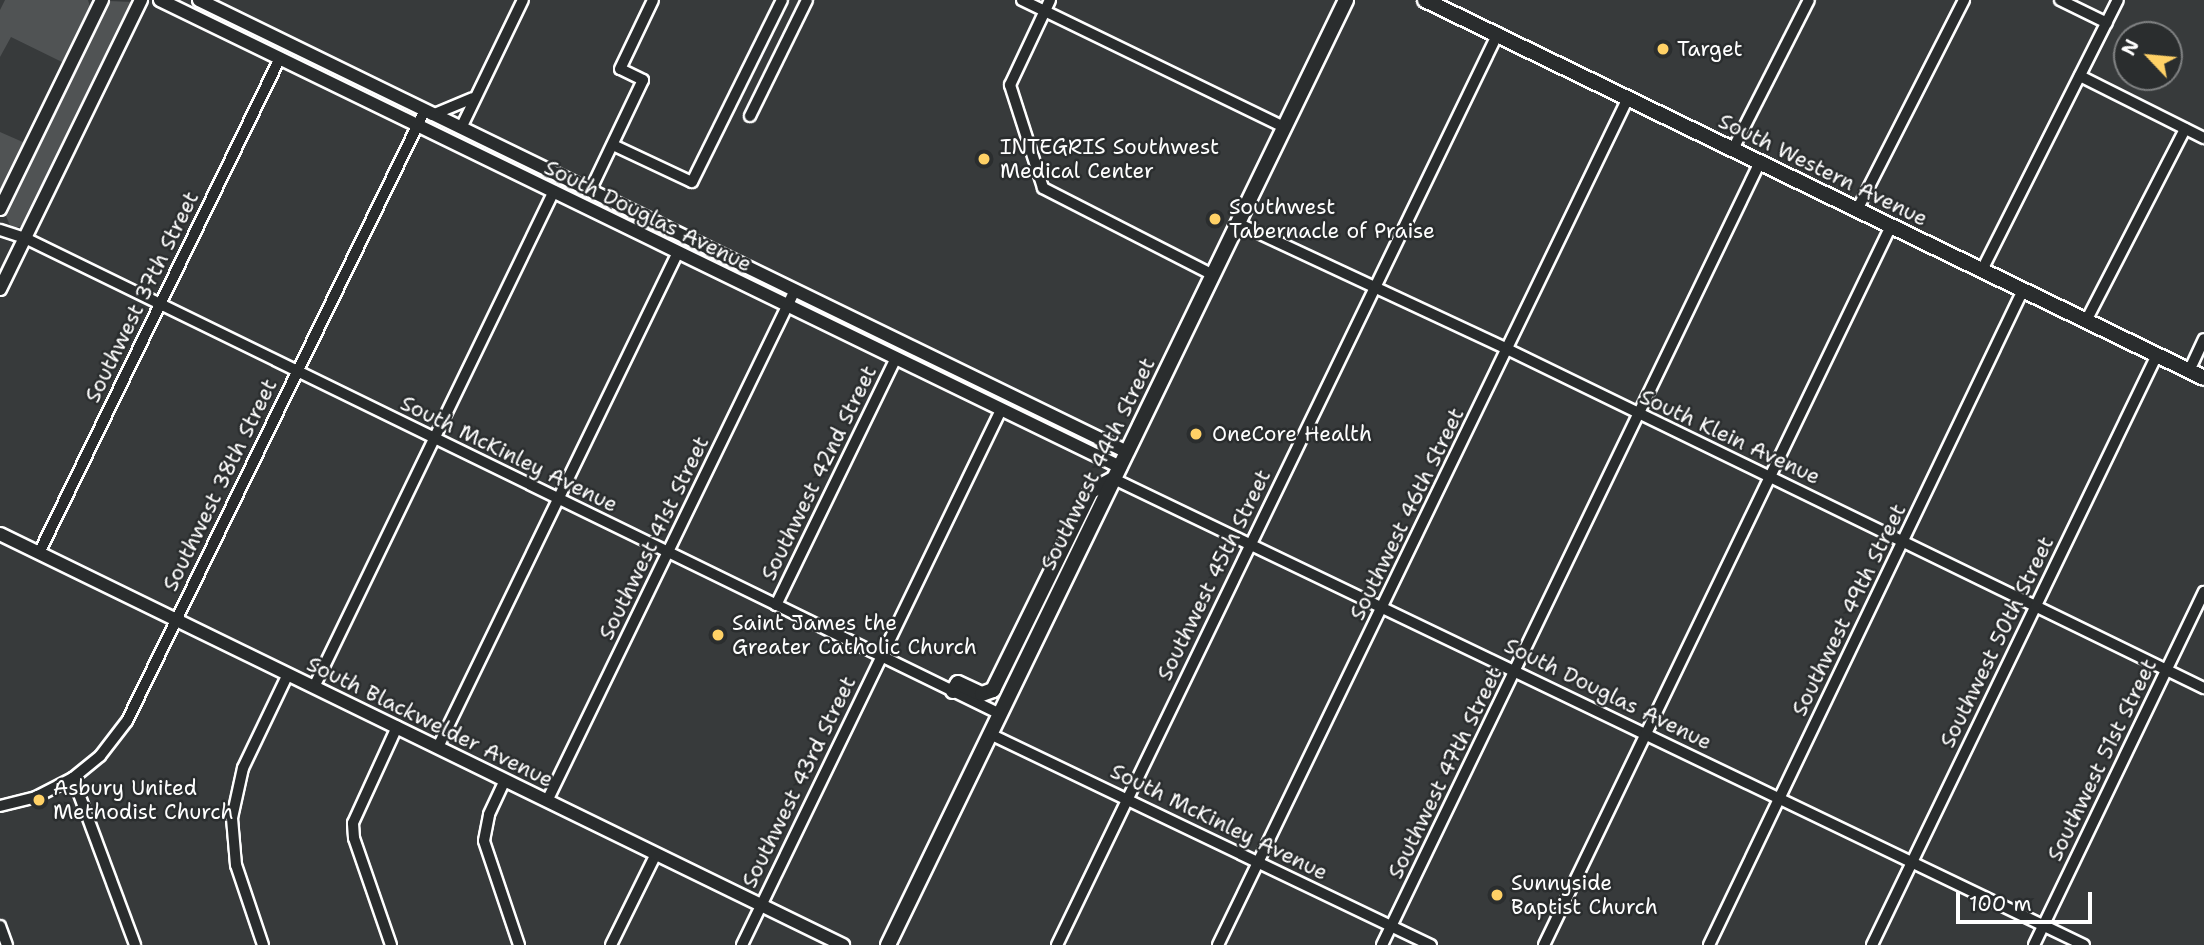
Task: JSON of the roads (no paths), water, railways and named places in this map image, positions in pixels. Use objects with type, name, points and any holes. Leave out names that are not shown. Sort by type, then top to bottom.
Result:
[{"type":"main road","name":"Southwest 44th Street","points":[[888,945],[1346,0]]},
{"type":"main road","name":"South Western Avenue","points":[[1425,0],[1498,33],[2204,378]]},
{"type":"main road","points":[[956,687],[982,694],[993,690],[1091,491],[1117,473]]},
{"type":"street","points":[[0,209],[102,0]]},
{"type":"street","points":[[0,289],[141,0]]},
{"type":"street","name":"South Douglas Avenue","points":[[160,0],[1001,410],[1249,544],[1384,606],[2084,945]]},
{"type":"street","name":"South Douglas Avenue","points":[[199,0],[1127,452]]},
{"type":"street","points":[[461,128],[523,0]]},
{"type":"street","points":[[590,191],[643,80],[620,69],[653,0]]},
{"type":"street","points":[[613,145],[692,182],[782,0]]},
{"type":"street","points":[[750,116],[807,0]]},
{"type":"street","points":[[1023,0],[1284,127]]},
{"type":"street","points":[[1050,0],[1010,85],[1043,188],[1213,275]]},
{"type":"street","points":[[1733,149],[1809,0]]},
{"type":"street","points":[[1857,210],[1964,0]]},
{"type":"street","points":[[2060,0],[2107,23]]},
{"type":"street","points":[[1982,271],[2118,0]]},
{"type":"street","points":[[225,31],[232,16]]},
{"type":"street","name":"Southwest 45th Street","points":[[1056,945],[1498,33]]},
{"type":"street","name":"Southwest 37th Street","points":[[39,553],[280,58]]},
{"type":"street","points":[[2080,76],[2204,138]]},
{"type":"street","points":[[429,112],[453,109],[476,95]]},
{"type":"street","name":"Southwest 46th Street","points":[[1218,945],[1509,350],[1628,98]]},
{"type":"street","name":"Southwest 38th Street","points":[[0,806],[36,797],[73,778],[100,756],[121,729],[417,125],[429,112]]},
{"type":"street","points":[[2086,321],[2185,129]]},
{"type":"street","name":"Southwest 47th Street","points":[[1382,945],[1760,162]]},
{"type":"street","points":[[314,687],[554,191]]},
{"type":"street","name":"South Klein Avenue","points":[[1237,223],[1373,289],[1509,350],[2204,688]]},
{"type":"street","points":[[1544,945],[1773,478],[1891,226]]},
{"type":"street","name":"South McKinley Avenue","points":[[0,230],[25,238],[881,657],[956,687],[1000,714]]},
{"type":"street","points":[[438,747],[678,252]]},
{"type":"street","name":"Southwest 41st Street","points":[[547,801],[795,290]]},
{"type":"street","name":"Southwest 49th Street","points":[[1709,945],[2023,290]]},
{"type":"street","points":[[2189,371],[2204,339]]},
{"type":"street","name":"Southwest 50th Street","points":[[1872,945],[2157,355]]},
{"type":"street","name":"Southwest 42nd Street","points":[[776,605],[896,358]]},
{"type":"street","name":"Southwest 43rd Street","points":[[742,945],[1001,410]]},
{"type":"street","name":"South Blackwelder Avenue","points":[[0,534],[843,945]]},
{"type":"street","name":"Southwest 51st Street","points":[[2034,945],[2204,592]]},
{"type":"street","points":[[263,945],[236,865],[232,818],[243,768],[288,674]]},
{"type":"street","points":[[391,945],[353,828],[358,806],[397,727]]},
{"type":"street","name":"South McKinley Avenue","points":[[990,734],[1431,945]]},
{"type":"street","points":[[73,778],[135,945]]},
{"type":"street","points":[[505,780],[489,815],[484,841],[519,945]]},
{"type":"street","points":[[611,945],[656,854]]},
{"type":"street","points":[[0,926],[6,945]]},
{"type":"place","name":"Target","points":[[1663,49]]},
{"type":"place","name":"INTEGRIS Southwest Medical Center","points":[[984,159]]},
{"type":"place","name":"Southwest Tabernacle of Praise","points":[[1215,219]]},
{"type":"place","name":"OneCore Health","points":[[1196,434]]},
{"type":"place","name":"Saint James the Greater Catholic Church","points":[[718,635]]},
{"type":"place","name":"Asbury United Methodist Church","points":[[39,800]]},
{"type":"place","name":"Sunnyside Baptist Church","points":[[1497,895]]}]
